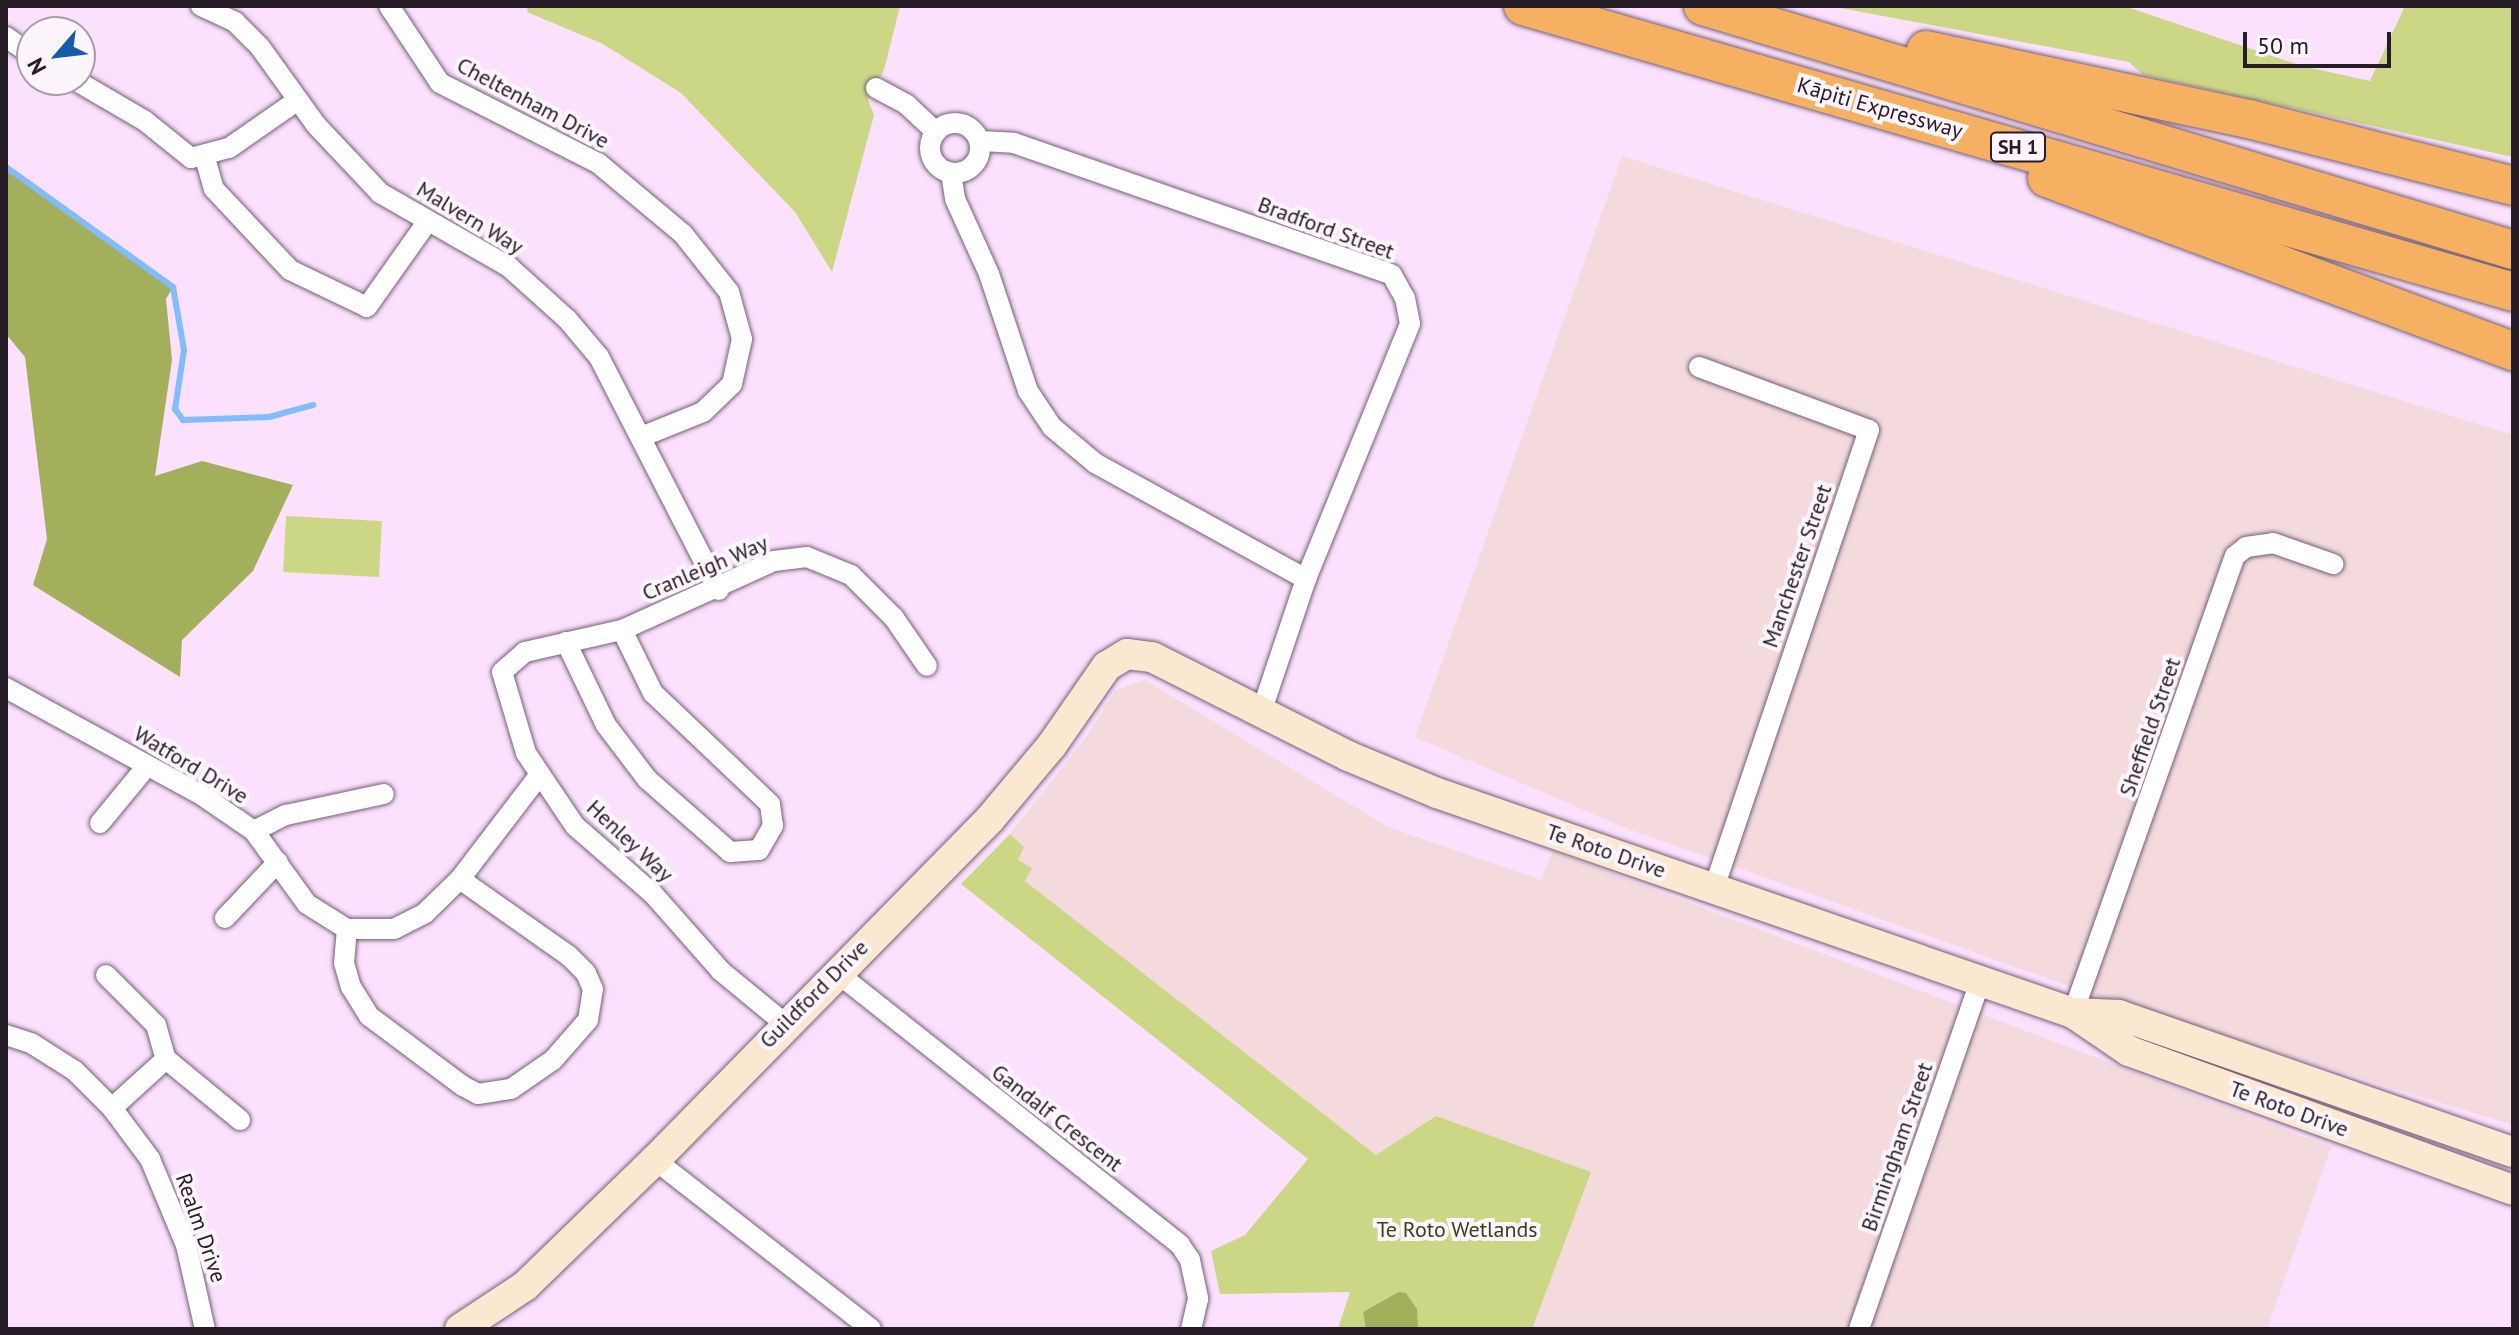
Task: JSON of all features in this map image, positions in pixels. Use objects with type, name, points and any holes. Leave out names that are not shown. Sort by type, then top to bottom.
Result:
[{"type":"highway","name":"Kāpiti Expressway","points":[[1523,6],[2513,292]]},
{"type":"highway","name":"Kāpiti Expressway","points":[[1703,6],[2513,250]]},
{"type":"highway","points":[[1716,6],[2249,119],[2513,186]]},
{"type":"highway","points":[[1600,28],[2028,171],[2513,351]]},
{"type":"street","name":"Malvern Way","points":[[201,6],[235,22],[260,47],[298,100],[380,193],[509,267],[567,319],[599,357],[719,590]]},
{"type":"street","name":"Cheltenham Drive","points":[[389,6],[440,83],[598,163],[683,234],[729,292],[742,339],[732,384],[703,412],[641,437]]},
{"type":"street","points":[[876,88],[906,104],[936,132],[932,157],[951,173],[955,199],[989,274],[1028,391],[1052,427],[1095,463],[1306,579]]},
{"type":"street","points":[[96,92],[145,121],[191,158],[205,158],[229,148],[298,100]]},
{"type":"street","name":"Bradford Street","points":[[936,132],[962,123],[980,141],[1014,143],[1392,275],[1405,298],[1410,324],[1306,579],[1261,713]]},
{"type":"street","points":[[951,173],[976,162],[980,141]]},
{"type":"street","points":[[205,158],[214,189],[290,270],[367,307],[428,221]]},
{"type":"street","name":"Manchester Street","points":[[1699,367],[1869,430],[1714,889]]},
{"type":"street","name":"Sheffield Street","points":[[2073,1013],[2235,556],[2246,547],[2273,543],[2333,564]]},
{"type":"street","name":"Cranleigh Way","points":[[510,661],[566,642],[622,630],[719,590],[774,561],[807,557],[851,575],[894,618],[927,666]]},
{"type":"street","points":[[566,642],[606,725],[647,779],[730,852],[759,850],[773,826],[770,804],[653,693],[622,630]]},
{"type":"street","name":"Guildford Drive","points":[[462,1328],[525,1286],[655,1160],[784,1023],[990,819],[1052,745],[1107,666],[1127,654],[1152,657]]},
{"type":"street","name":"Te Roto Drive","points":[[1152,657],[1261,713],[1437,793],[2073,1013],[2119,1015],[2513,1152]]},
{"type":"street","name":"Henley Way","points":[[510,661],[502,672],[507,702],[538,777],[596,849],[653,894],[721,971],[784,1023]]},
{"type":"street","name":"Watford Drive","points":[[6,688],[147,766],[254,831],[318,916],[347,929]]},
{"type":"street","points":[[100,823],[147,766]]},
{"type":"street","points":[[460,879],[569,956],[593,989],[588,1020],[553,1060],[511,1089],[478,1094],[369,1016],[344,963],[347,929],[394,929],[424,914],[460,879],[538,777]]},
{"type":"street","points":[[254,831],[286,815],[384,794]]},
{"type":"street","points":[[225,918],[278,862]]},
{"type":"street","name":"Gandalf Crescent","points":[[836,972],[1180,1245],[1190,1260],[1198,1299],[1191,1329]]},
{"type":"street","points":[[106,975],[156,1025],[166,1059],[240,1120]]},
{"type":"street","name":"Birmingham Street","points":[[1859,1329],[1980,981]]},
{"type":"street","name":"Te Roto Drive","points":[[2073,1013],[2111,1043],[2513,1190]]},
{"type":"street","name":"Realm Drive","points":[[6,1035],[54,1056],[112,1108],[169,1197],[205,1329]]},
{"type":"street","points":[[112,1108],[166,1059]]},
{"type":"street","points":[[2324,1122],[2334,1091]]},
{"type":"street","points":[[655,1160],[871,1329]]},
{"type":"shaded area","points":[[1622,156],[2513,435],[2513,1125],[2119,1004],[1623,827],[1415,737]]},
{"type":"shaded area","points":[[1145,680],[1388,827],[1541,880],[1553,851],[2331,1147],[2267,1329],[1532,1329],[1591,1172],[1436,1116],[1376,1155],[1025,881],[1018,860],[1024,847],[1010,834],[1084,740],[1116,690]]},
{"type":"green space","points":[[528,6],[900,6],[884,70],[868,100],[874,115],[832,272],[795,212],[681,93],[603,44],[527,12]]},
{"type":"green space","points":[[1830,6],[2124,6],[2302,66],[2370,81],[2405,6],[2513,6],[2513,157],[2143,75],[2129,62]]},
{"type":"green space","points":[[6,167],[173,287],[166,299],[172,360],[155,476],[202,461],[293,485],[253,571],[182,640],[180,677],[33,585],[47,539],[25,357],[6,334]]},
{"type":"green space","points":[[286,516],[382,521],[379,577],[283,572]]},
{"type":"green space","name":"Te Roto Wetlands","points":[[1010,834],[1024,847],[1018,860],[1032,868],[1025,881],[1376,1155],[1436,1116],[1591,1172],[1532,1329],[1338,1329],[1350,1292],[1220,1294],[1211,1251],[1245,1235],[1308,1159],[961,884]]},
{"type":"green space","points":[[1399,1292],[1406,1293],[1417,1309],[1418,1329],[1366,1329],[1363,1312]]},
{"type":"waterway","points":[[6,167],[173,287],[184,350],[175,409],[183,420],[269,417],[313,405]]}]
